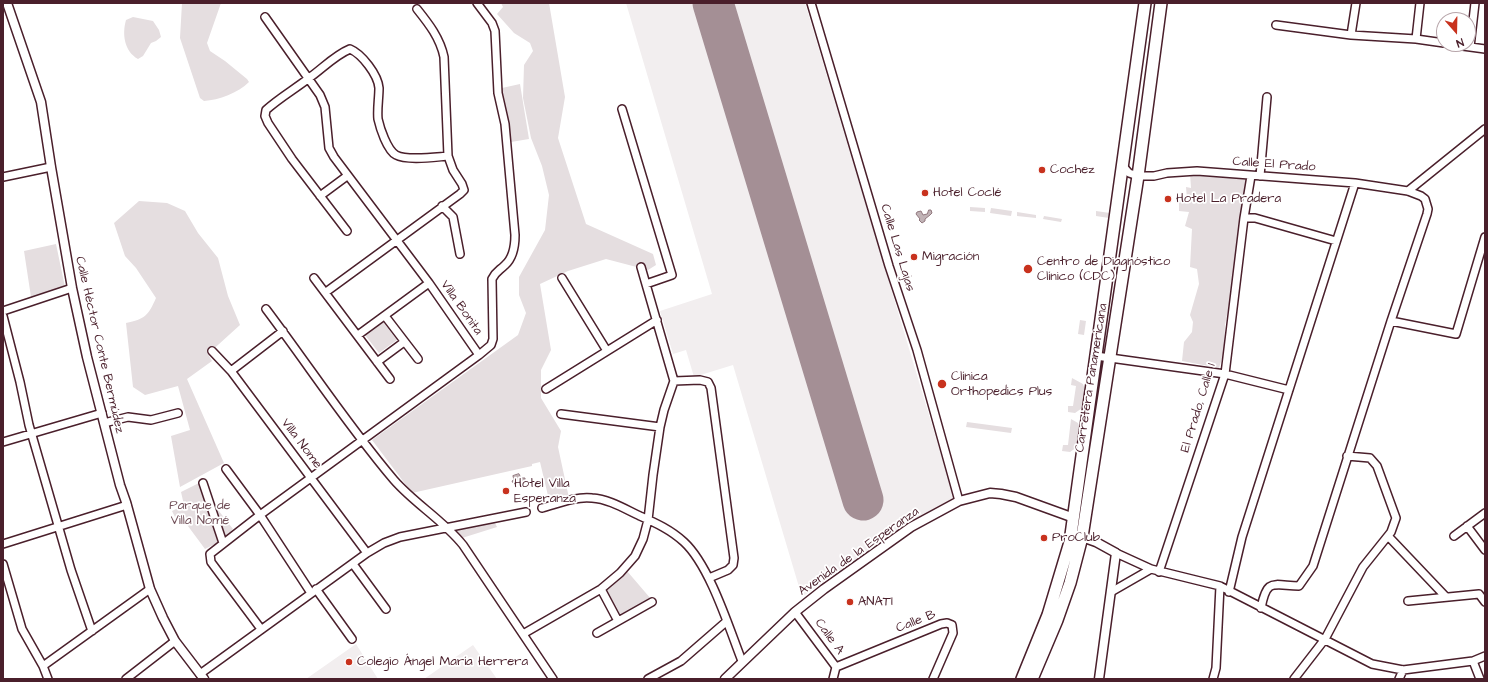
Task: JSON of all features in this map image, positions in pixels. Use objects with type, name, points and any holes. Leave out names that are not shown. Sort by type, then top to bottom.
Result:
[{"type":"highway","name":"Carretera Panamericana","points":[[1022,679],[1048,615],[1070,542],[1145,3]]},
{"type":"highway","name":"Carretera Panamericana","points":[[1032,679],[1057,620],[1070,583],[1082,537],[1138,176],[1161,3]]},
{"type":"highway","points":[[1094,455],[1092,445],[1102,371],[1100,362],[1096,356]]},
{"type":"highway","points":[[1076,503],[1078,520],[1077,534],[1082,537]]},
{"type":"street","name":"Calle Héctor Conte Bermúdez","points":[[7,3],[41,102],[72,288],[87,357],[120,485],[150,589],[175,641],[202,676]]},
{"type":"street","points":[[477,3],[492,23],[495,31],[498,93],[505,124],[515,235],[515,243],[509,261],[505,266],[496,272],[492,279],[493,339],[490,345],[479,355]]},
{"type":"street","name":"Calle Las Lajas","points":[[811,3],[889,266],[917,350],[959,501]]},
{"type":"street","points":[[1351,35],[1356,3]]},
{"type":"street","points":[[1416,40],[1420,3]]},
{"type":"street","points":[[326,292],[464,190],[453,170],[448,156],[444,57],[440,43],[417,9]]},
{"type":"street","name":"Villa Bonita","points":[[261,629],[211,562],[209,557],[212,552],[311,477],[479,355],[429,283],[334,157],[329,148],[325,107],[320,95],[265,17]]},
{"type":"street","points":[[1276,25],[1351,35],[1436,42]]},
{"type":"street","points":[[347,231],[288,153],[268,122],[266,116],[266,110],[272,105],[309,79],[343,52],[350,49],[358,52],[375,77],[379,86],[378,118],[390,149],[396,155],[427,158],[448,156]]},
{"type":"street","points":[[1260,176],[1267,97]]},
{"type":"street","points":[[622,109],[672,275],[646,284]]},
{"type":"street","points":[[1408,191],[1485,129]]},
{"type":"street","points":[[1122,164],[1129,173],[1138,176]]},
{"type":"street","points":[[3,177],[51,167]]},
{"type":"street","name":"Calle El Prado","points":[[1138,176],[1154,176],[1167,173],[1197,171],[1355,183],[1408,191]]},
{"type":"street","points":[[320,196],[347,176]]},
{"type":"street","points":[[1119,187],[1127,179],[1138,176]]},
{"type":"street","name":"El Prado, Calle 1","points":[[1159,572],[1225,374],[1244,218],[1251,176]]},
{"type":"street","points":[[1229,592],[1242,537],[1355,183]]},
{"type":"street","points":[[1261,608],[1264,595],[1268,587],[1272,585],[1299,586],[1314,566],[1347,456],[1428,209],[1427,203],[1421,196],[1408,191]]},
{"type":"street","points":[[442,206],[453,217],[460,254]]},
{"type":"street","points":[[1244,218],[1255,218],[1336,241]]},
{"type":"street","points":[[1391,320],[1456,334],[1485,237]]},
{"type":"street","points":[[523,634],[601,589],[620,573],[635,556],[643,539],[648,520],[660,427],[674,381],[641,267]]},
{"type":"street","points":[[314,278],[390,379]]},
{"type":"street","points":[[562,278],[606,351]]},
{"type":"street","points":[[358,335],[429,283]]},
{"type":"street","points":[[3,311],[72,288]]},
{"type":"street","points":[[266,309],[383,466],[407,494],[446,527],[463,545],[553,679]]},
{"type":"street","points":[[3,316],[32,434],[73,576],[92,631]]},
{"type":"street","points":[[385,316],[418,359]]},
{"type":"street","points":[[546,389],[657,320]]},
{"type":"street","points":[[231,371],[283,331]]},
{"type":"street","points":[[377,362],[404,342]]},
{"type":"street","name":"Villa Nome","points":[[212,351],[231,371],[367,553]]},
{"type":"street","points":[[1096,356],[1225,374],[1289,390]]},
{"type":"street","points":[[674,381],[700,380],[708,382],[711,388],[734,558],[733,566],[728,570],[709,578]]},
{"type":"street","points":[[3,442],[102,413]]},
{"type":"street","points":[[104,423],[128,417],[151,420],[178,413]]},
{"type":"street","points":[[561,414],[660,427]]},
{"type":"street","points":[[1294,679],[1325,639],[1363,567],[1391,532],[1396,518],[1377,466],[1370,458],[1347,456]]},
{"type":"street","points":[[226,469],[314,591],[352,639]]},
{"type":"street","points":[[203,483],[223,543]]},
{"type":"street","name":"Avenida de la Esperanza","points":[[729,678],[742,661],[795,612],[912,527],[959,501],[990,493],[1001,494],[1016,497],[1074,518]]},
{"type":"street","points":[[542,508],[575,499],[591,497],[606,501],[672,532],[685,543],[696,556],[709,578],[742,661]]},
{"type":"street","points":[[3,544],[127,505]]},
{"type":"street","points":[[202,676],[261,629],[367,553],[384,543],[400,537],[526,512]]},
{"type":"street","points":[[1454,536],[1485,513]]},
{"type":"street","points":[[1083,525],[1089,535],[1096,542]]},
{"type":"street","points":[[1468,526],[1485,550]]},
{"type":"street","points":[[1388,536],[1446,597]]},
{"type":"street","points":[[1082,537],[1096,542],[1116,553],[1159,572],[1220,586],[1229,592],[1372,664],[1403,670],[1472,661],[1485,656]]},
{"type":"street","points":[[1099,679],[1116,553]]},
{"type":"street","points":[[3,564],[22,629],[43,666],[48,679]]},
{"type":"street","points":[[352,564],[386,609]]},
{"type":"street","points":[[1111,592],[1151,569]]},
{"type":"street","points":[[1213,679],[1216,668],[1220,586]]},
{"type":"street","points":[[43,666],[150,589]]},
{"type":"street","points":[[601,589],[618,620]]},
{"type":"street","points":[[1408,601],[1479,594],[1485,602]]},
{"type":"street","points":[[597,632],[652,602]]},
{"type":"street","name":"Calle A","points":[[795,612],[836,667],[833,679]]},
{"type":"street","points":[[648,679],[681,661],[727,621]]},
{"type":"street","name":"Calle B","points":[[836,667],[941,624],[947,623],[952,625],[953,633],[933,679]]},
{"type":"street","points":[[126,679],[175,641]]},
{"type":"street","points":[[1472,661],[1480,679]]},
{"type":"street","points":[[1399,679],[1403,670]]},
{"type":"shaded area","points":[[626,3],[805,3],[954,498],[898,529],[802,597],[733,365],[694,377],[686,350],[673,354],[660,311],[712,294]]},
{"type":"shaded area","points":[[929,210],[931,210],[932,213],[922,223],[916,214],[917,212],[921,211],[923,215],[927,214]]},
{"type":"shaded area","points":[[519,474],[521,478],[525,478],[525,481],[513,483],[513,476]]},
{"type":"shaded area","name":"Colegio Ángel María Herrera","points":[[356,644],[378,679],[306,679]]},
{"type":"shaded area","name":"Colegio Ángel María Herrera","points":[[473,645],[497,679],[424,679]]},
{"type":"green space","points":[[182,3],[221,3],[207,43],[210,51],[247,79],[249,82],[245,86],[234,93],[216,99],[204,101],[200,98],[180,38]]},
{"type":"green space","points":[[501,3],[549,3],[565,97],[558,138],[586,224],[653,254],[656,265],[648,270],[606,259],[568,271],[540,284],[551,350],[541,370],[541,398],[561,431],[558,447],[569,498],[550,504],[540,462],[532,464],[532,466],[412,493],[372,440],[518,335],[526,313],[519,295],[519,277],[545,230],[549,195],[542,166],[531,138],[523,98],[524,65],[533,51],[530,43],[514,33],[497,14],[503,7]]},
{"type":"green space","points":[[133,17],[153,21],[159,30],[161,37],[151,43],[143,56],[138,59],[130,52],[124,36],[126,20]]},
{"type":"green space","points":[[520,84],[529,139],[511,142],[502,88]]},
{"type":"green space","points":[[1190,173],[1247,176],[1232,289],[1225,325],[1224,352],[1219,368],[1182,361],[1184,342],[1192,332],[1193,322],[1190,315],[1199,284],[1197,269],[1190,267],[1192,229],[1185,226],[1189,212],[1179,211],[1179,200],[1187,199],[1186,187],[1191,188]]},
{"type":"green space","points":[[139,201],[167,203],[185,211],[198,233],[218,258],[228,296],[240,325],[208,354],[212,361],[187,379],[224,463],[180,487],[171,436],[190,430],[178,386],[145,395],[133,387],[126,323],[138,320],[145,316],[151,309],[156,298],[136,268],[125,256],[114,223]]},
{"type":"green space","points":[[970,207],[985,208],[985,212],[970,211]]},
{"type":"green space","points":[[991,208],[1012,211],[1011,216],[990,213]]},
{"type":"green space","points":[[1096,211],[1110,213],[1109,218],[1096,216]]},
{"type":"green space","points":[[1017,212],[1036,215],[1036,218],[1017,216]]},
{"type":"green space","points":[[1044,216],[1062,219],[1061,222],[1043,219]]},
{"type":"green space","points":[[56,244],[65,287],[31,297],[24,251]]},
{"type":"green space","points":[[1080,320],[1086,321],[1084,335],[1078,334]]},
{"type":"green space","points":[[383,322],[397,340],[379,353],[365,335]]},
{"type":"green space","points":[[1072,378],[1083,384],[1086,393],[1085,406],[1075,413],[1068,412],[1068,406],[1073,406],[1076,386],[1071,385]]},
{"type":"green space","points":[[1071,419],[1078,423],[1081,432],[1080,445],[1070,452],[1062,451],[1063,445],[1068,445]]},
{"type":"green space","points":[[967,422],[1012,428],[1011,433],[966,427]]},
{"type":"green space","name":"Parque de Villa Nomé","points":[[205,480],[215,506],[233,529],[221,541],[205,549],[182,518],[175,517],[172,511],[184,505],[181,492]]},
{"type":"green space","points":[[483,522],[495,523],[497,527],[462,538],[455,529]]},
{"type":"green space","points":[[627,571],[651,599],[619,616],[604,590]]},
{"type":"runway","points":[[713,3],[863,500]]},
{"type":"place","name":"Cochez","points":[[1042,170]]},
{"type":"place","name":"Hotel Coclé","points":[[925,193]]},
{"type":"place","name":"Hotel La Pradera","points":[[1168,199]]},
{"type":"place","name":"Migración","points":[[914,257]]},
{"type":"place","name":"Centro de Diagnóstico Clínico (CDC)","points":[[1028,269]]},
{"type":"place","name":"Clínica Orthopedics Plus","points":[[942,384]]},
{"type":"place","name":"Hotel Villa Esperanza","points":[[506,491]]},
{"type":"place","name":"ProClub","points":[[1044,538]]},
{"type":"place","name":"ANATI","points":[[850,602]]},
{"type":"place","name":"Colegio Ángel María Herrera","points":[[349,662]]}]
